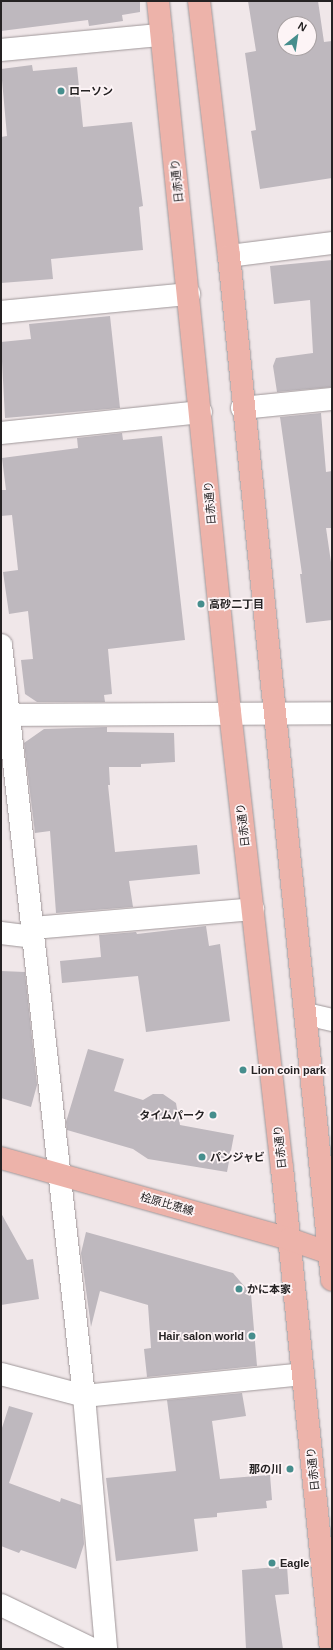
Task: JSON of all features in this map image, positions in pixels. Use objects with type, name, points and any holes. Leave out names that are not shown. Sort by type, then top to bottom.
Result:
[{"type":"main road","name":"日赤通り","points":[[158,1],[190,294],[230,712],[289,1239],[331,1649]]},
{"type":"main road","points":[[199,1],[229,256],[242,408],[331,1254],[332,1280]]},
{"type":"main road","name":"桧原比恵線","points":[[1,1158],[289,1239],[331,1254]]},
{"type":"street","points":[[1,50],[161,35]]},
{"type":"street","points":[[229,256],[332,243]]},
{"type":"street","points":[[1,312],[190,294]]},
{"type":"street","points":[[242,408],[332,399]]},
{"type":"street","points":[[1,432],[201,412]]},
{"type":"street","points":[[1,645],[6,715],[33,932],[57,1174],[84,1396],[106,1649]]},
{"type":"street","points":[[6,715],[230,712],[332,714]]},
{"type":"street","points":[[1,933],[33,932],[253,908]]},
{"type":"street","points":[[306,1014],[332,1020]]},
{"type":"street","points":[[1,1374],[84,1396],[303,1374]]},
{"type":"street","points":[[1,1605],[92,1649]]},
{"type":"building","points":[[1,1],[140,1],[140,12],[122,15],[123,21],[89,26],[88,20],[1,31]]},
{"type":"building","points":[[248,1],[318,1],[324,42],[332,41],[332,178],[260,189],[251,131],[256,130],[245,53],[256,51]]},
{"type":"building","points":[[32,65],[33,71],[77,67],[83,127],[132,122],[143,206],[139,207],[143,250],[51,259],[53,279],[1,283],[1,137],[7,136],[1,69]]},
{"type":"building","points":[[332,260],[332,387],[277,392],[273,366],[276,358],[313,353],[310,300],[274,304],[270,266]]},
{"type":"building","points":[[110,316],[120,408],[5,418],[1,342],[31,339],[29,324]]},
{"type":"building","points":[[321,413],[326,472],[332,471],[332,528],[326,528],[332,569],[332,620],[306,623],[300,574],[302,574],[280,417]]},
{"type":"building","points":[[122,433],[123,440],[162,436],[185,640],[108,649],[112,694],[104,695],[105,702],[37,702],[25,694],[21,660],[33,659],[28,611],[9,614],[3,572],[18,570],[12,515],[1,516],[1,490],[6,490],[2,458],[78,448],[77,438]]},
{"type":"building","points":[[107,727],[107,732],[174,733],[175,762],[141,764],[141,767],[109,767],[110,785],[108,785],[115,852],[197,845],[200,874],[129,881],[133,907],[56,913],[50,831],[35,833],[24,743],[44,729]]},
{"type":"building","points":[[206,926],[209,946],[220,944],[230,1021],[146,1032],[138,976],[62,983],[60,961],[101,957],[99,935],[136,932],[137,934]]},
{"type":"building","points":[[1,971],[25,972],[37,1085],[31,1107],[1,1098]]},
{"type":"building","points":[[88,1049],[124,1059],[114,1091],[143,1100],[153,1094],[163,1094],[176,1103],[180,1125],[234,1135],[227,1172],[148,1159],[133,1149],[67,1130],[66,1122]]},
{"type":"building","points":[[1,1213],[27,1260],[33,1259],[39,1299],[1,1305]]},
{"type":"building","points":[[86,1232],[233,1273],[251,1294],[257,1366],[147,1377],[144,1349],[151,1348],[148,1305],[100,1291],[91,1327],[81,1253]]},
{"type":"building","points":[[242,1393],[246,1416],[212,1421],[220,1479],[270,1475],[272,1500],[266,1501],[267,1508],[217,1513],[217,1517],[194,1519],[198,1551],[116,1561],[106,1478],[176,1471],[167,1400]]},
{"type":"building","points":[[9,1406],[33,1413],[9,1483],[60,1502],[61,1498],[81,1505],[84,1544],[76,1569],[21,1550],[19,1553],[1,1546],[1,1431]]},
{"type":"building","points":[[287,1566],[289,1594],[275,1595],[283,1649],[246,1649],[242,1570]]},
{"type":"place","name":"ローソン","points":[[61,91]]},
{"type":"place","name":"高砂二丁目","points":[[201,604]]},
{"type":"place","name":"Lion coin park","points":[[243,1070]]},
{"type":"place","name":"タイムパーク","points":[[213,1115]]},
{"type":"place","name":"パンジャビ","points":[[202,1157]]},
{"type":"place","name":"かに本家","points":[[239,1289]]},
{"type":"place","name":"Hair salon world","points":[[252,1336]]},
{"type":"place","name":"那の川","points":[[290,1469]]},
{"type":"place","name":"Eagle","points":[[272,1563]]}]
